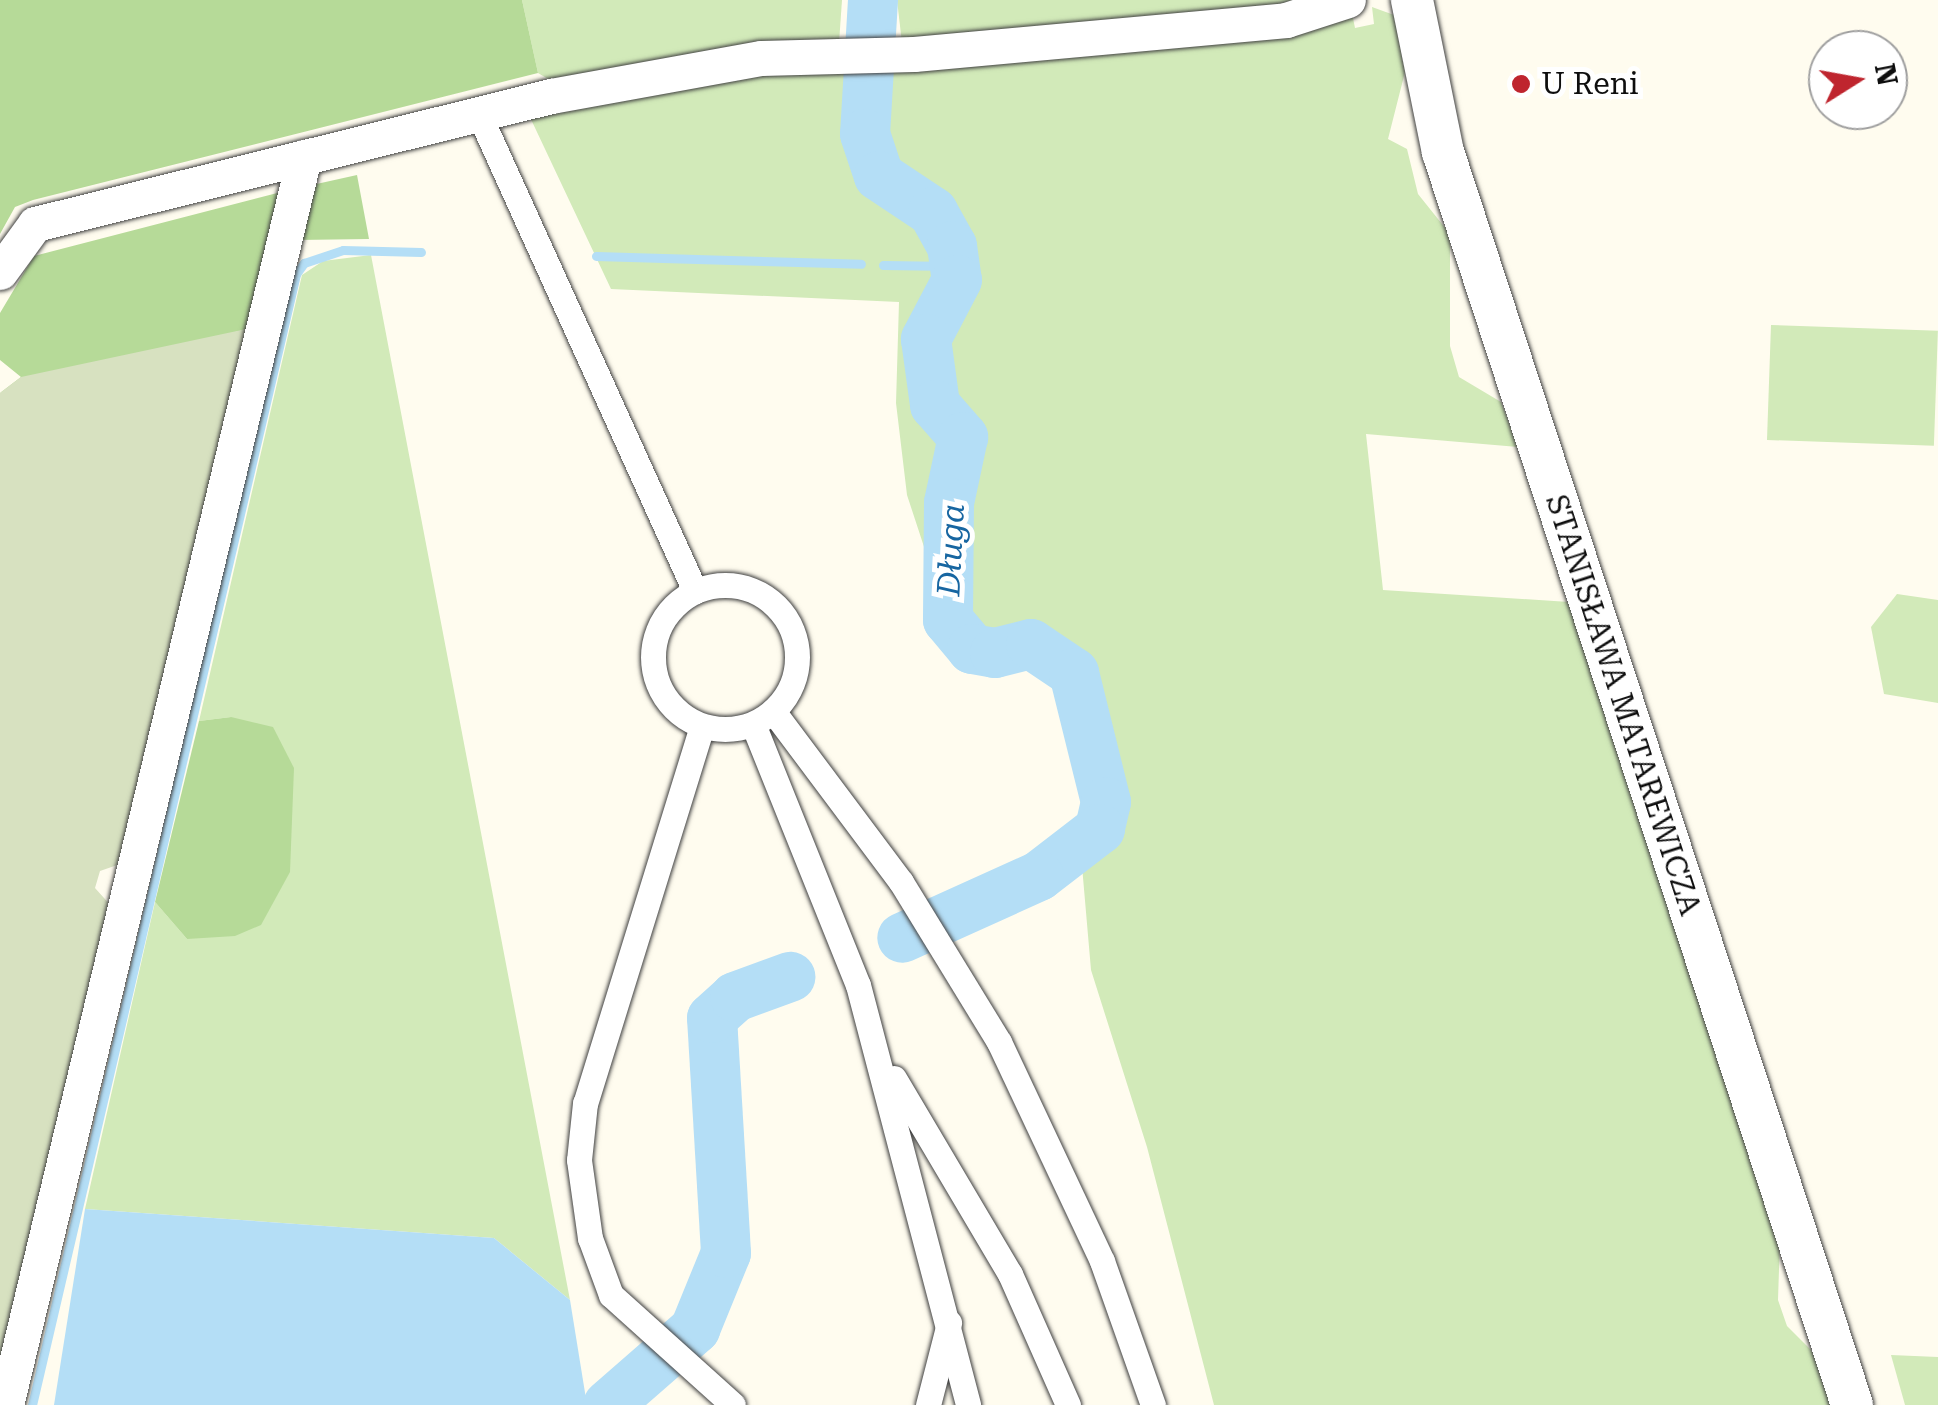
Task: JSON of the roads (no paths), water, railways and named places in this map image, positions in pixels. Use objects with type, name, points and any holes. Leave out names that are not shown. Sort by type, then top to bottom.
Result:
[{"type":"street","points":[[0,272],[35,224],[478,112],[812,53],[914,54],[1286,20],[1348,0]]},
{"type":"street","name":"STANISŁAWA MATAREWICZA","points":[[1412,0],[1443,152],[1852,1405]]},
{"type":"street","points":[[478,112],[695,592]]},
{"type":"street","points":[[6,1405],[304,157]]},
{"type":"street","points":[[748,588],[786,618],[798,664],[763,718],[702,726],[671,706],[652,663],[664,617],[695,592],[748,588]]},
{"type":"street","points":[[763,718],[901,882],[953,964],[1056,1154],[1153,1405]]},
{"type":"street","points":[[763,718],[880,1057],[950,1318],[968,1405]]},
{"type":"street","points":[[702,726],[579,1133],[598,1271],[640,1326],[723,1397]]},
{"type":"street","points":[[880,1057],[957,1176],[1068,1405]]},
{"type":"street","points":[[928,1405],[950,1318]]},
{"type":"water","points":[[85,1209],[494,1238],[570,1300],[587,1405],[54,1405]]},
{"type":"waterway","name":"Długa","points":[[873,0],[865,134],[879,176],[933,212],[952,246],[957,280],[926,339],[935,405],[963,437],[949,503],[948,620],[972,649],[995,653],[1031,644],[1074,673],[1106,802],[1100,829],[1039,876],[902,938]]},
{"type":"waterway","points":[[32,1405],[296,274],[304,263],[343,250],[421,252]]},
{"type":"waterway","points":[[596,256],[861,264]]},
{"type":"waterway","points":[[883,265],[954,266]]},
{"type":"waterway","name":"Długa","points":[[608,1405],[695,1329],[726,1253],[712,1018],[735,997],[790,977]]},
{"type":"place","name":"U Reni","points":[[1521,84]]}]
